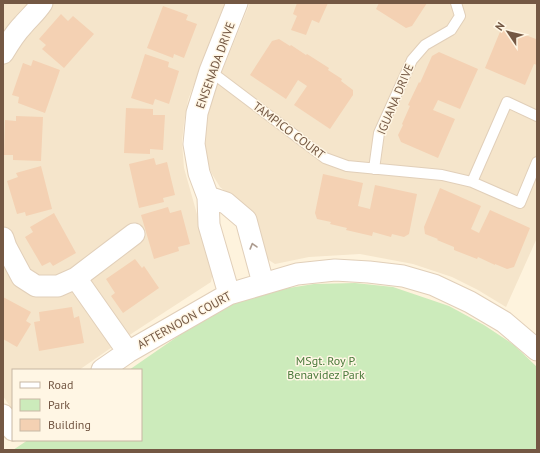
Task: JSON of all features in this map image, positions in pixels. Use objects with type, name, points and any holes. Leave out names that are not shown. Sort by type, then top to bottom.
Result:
[{"type":"street","points":[[3,54],[9,42],[37,11],[42,3]]},
{"type":"street","name":"ENSENADA DRIVE","points":[[229,294],[209,225],[208,197],[199,173],[194,144],[197,113],[210,71],[237,3]]},
{"type":"street","points":[[208,197],[226,204],[246,220],[263,283]]},
{"type":"street","points":[[3,238],[6,247],[22,277],[36,286],[58,286],[76,278],[134,234]]},
{"type":"street","name":"AFTERNOON COURT","points":[[103,369],[128,352],[229,294],[297,274],[334,270],[402,276],[434,285],[470,302],[504,322],[537,350]]},
{"type":"street","points":[[76,278],[128,352]]},
{"type":"street","points":[[3,416],[12,429]]},
{"type":"street","points":[[3,441],[12,435]]},
{"type":"lane","name":"IGUANA DRIVE","points":[[374,169],[379,133],[412,60],[425,45],[451,30],[460,16],[456,3]]},
{"type":"lane","name":"TAMPICO COURT","points":[[210,71],[325,158],[347,166],[442,175],[472,182],[520,203],[537,162]]},
{"type":"lane","points":[[472,182],[507,102],[537,116]]},
{"type":"shaded area","points":[[3,3],[225,3],[188,100],[182,142],[184,168],[213,271],[211,282],[80,369],[12,369],[12,410],[3,396]]},
{"type":"shaded area","points":[[250,3],[537,3],[537,238],[506,307],[478,290],[452,277],[413,264],[360,254],[309,257],[275,264],[264,257],[249,211],[220,187],[206,161],[204,143],[207,118],[212,96]]},
{"type":"green space","name":"MSgt. Roy P. Benavidez Park","points":[[355,283],[393,287],[449,306],[484,325],[514,345],[537,367],[537,450],[13,450],[26,441],[142,441],[142,369],[130,369],[213,312],[246,298],[276,290],[314,284]]},
{"type":"building","points":[[297,3],[328,3],[319,23],[312,20],[306,35],[291,30],[297,16],[293,14]]},
{"type":"building","points":[[379,3],[427,3],[412,26],[406,28],[376,9]]},
{"type":"building","points":[[163,6],[188,15],[186,20],[197,24],[184,58],[174,54],[173,58],[147,48]]},
{"type":"building","points":[[61,14],[68,21],[73,16],[94,34],[64,68],[42,49],[46,45],[39,39]]},
{"type":"building","points":[[502,27],[519,35],[520,33],[536,39],[537,37],[537,65],[534,64],[525,85],[485,68]]},
{"type":"building","points":[[279,39],[329,68],[328,70],[342,79],[341,81],[353,90],[353,95],[330,129],[294,105],[307,86],[298,80],[286,99],[250,75],[272,41]]},
{"type":"building","points":[[439,52],[478,69],[460,109],[438,100],[433,110],[455,119],[438,158],[401,142],[398,135],[410,106],[408,105],[419,82],[420,83],[432,56]]},
{"type":"building","points":[[145,54],[169,62],[168,67],[179,71],[169,104],[155,99],[153,105],[131,98]]},
{"type":"building","points":[[33,60],[60,70],[45,113],[18,103],[19,97],[12,95],[23,63],[31,66]]},
{"type":"building","points":[[126,108],[153,109],[153,115],[165,115],[163,150],[150,149],[150,154],[124,153]]},
{"type":"building","points":[[16,116],[43,117],[41,161],[13,160],[13,155],[4,155],[5,120],[16,121]]},
{"type":"building","points":[[154,158],[156,165],[167,162],[175,195],[163,198],[164,202],[139,208],[129,164]]},
{"type":"building","points":[[41,166],[52,209],[26,216],[25,212],[17,214],[7,181],[18,177],[16,173]]},
{"type":"building","points":[[323,174],[363,183],[358,206],[370,209],[375,185],[417,194],[409,234],[404,237],[392,234],[391,237],[373,232],[372,236],[346,230],[347,228],[317,219],[315,213]]},
{"type":"building","points":[[440,188],[481,206],[471,229],[479,233],[490,210],[530,228],[514,267],[507,269],[478,257],[477,259],[454,250],[454,247],[425,234],[424,227]]},
{"type":"building","points":[[168,207],[170,213],[181,210],[190,244],[178,247],[179,251],[154,259],[141,215]]},
{"type":"building","points":[[54,213],[76,253],[53,266],[50,262],[42,266],[25,237],[33,232],[30,227]]},
{"type":"building","points":[[135,259],[142,268],[144,266],[159,288],[123,313],[111,296],[115,293],[106,279]]},
{"type":"building","points":[[3,297],[31,312],[26,321],[31,324],[17,347],[3,339]]},
{"type":"building","points":[[72,307],[74,318],[79,316],[84,343],[39,351],[34,322],[40,321],[39,312]]}]
